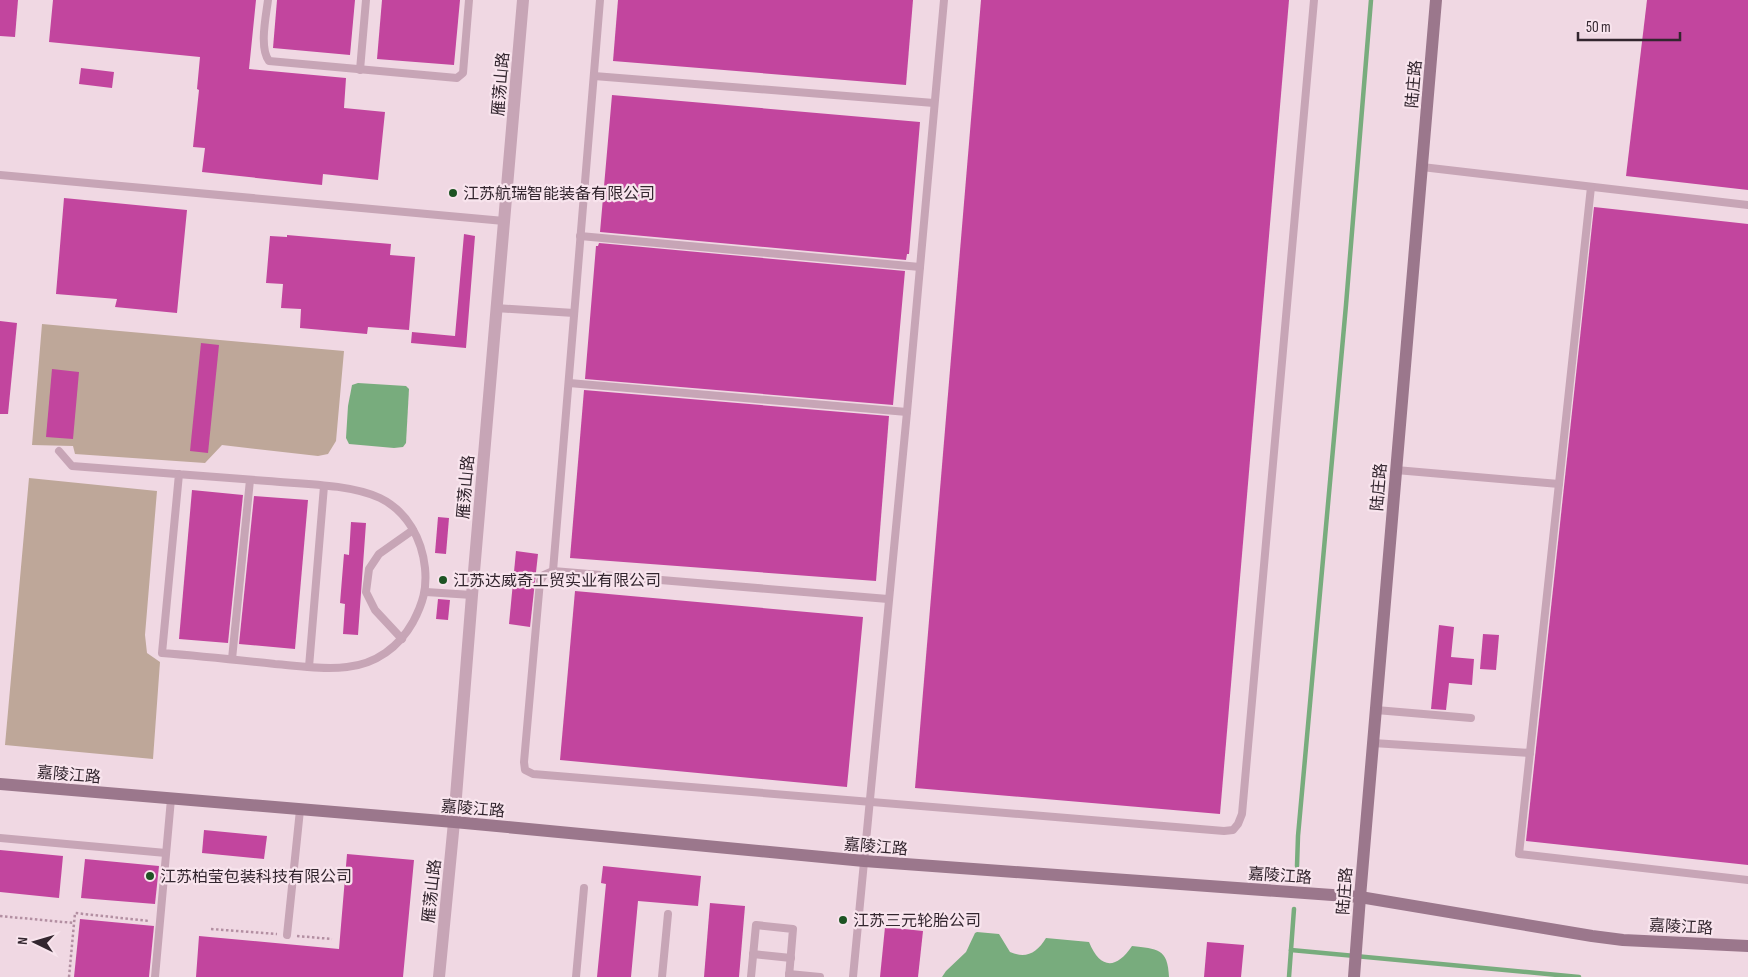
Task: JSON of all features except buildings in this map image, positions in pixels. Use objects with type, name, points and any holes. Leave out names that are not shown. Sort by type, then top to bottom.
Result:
[{"type":"street","name":"雁荡山路","points":[[439,977],[454,822],[523,0]]},
{"type":"street","name":"陆庄路","points":[[1354,977],[1436,0]]},
{"type":"street","name":"嘉陵江路","points":[[0,784],[454,822],[864,862],[1360,897],[1623,940],[1748,946]]},
{"type":"lane","points":[[268,0],[264,47],[265,56],[269,61],[457,78],[461,77],[463,73],[469,0]]},
{"type":"lane","points":[[360,70],[366,0]]},
{"type":"lane","points":[[553,571],[600,0]]},
{"type":"lane","points":[[853,977],[944,0]]},
{"type":"lane","points":[[888,599],[553,571],[544,575],[540,581],[524,762],[525,770],[532,774],[1224,831],[1233,830],[1238,824],[1242,814],[1314,0]]},
{"type":"lane","points":[[594,76],[934,103]]},
{"type":"lane","points":[[1422,167],[1748,205]]},
{"type":"lane","points":[[0,175],[504,221]]},
{"type":"lane","points":[[1591,187],[1519,854],[1748,880]]},
{"type":"lane","points":[[580,236],[920,267]]},
{"type":"lane","points":[[496,308],[574,314]]},
{"type":"lane","points":[[569,383],[907,412]]},
{"type":"lane","points":[[59,451],[72,466],[179,474],[324,486],[343,487],[380,498],[406,517],[418,540],[425,567],[426,592],[418,612],[402,639],[394,648],[371,661],[348,667],[309,667],[162,652],[179,474]]},
{"type":"lane","points":[[1396,470],[1559,484]]},
{"type":"lane","points":[[232,659],[250,480]]},
{"type":"lane","points":[[309,667],[324,486]]},
{"type":"lane","points":[[402,639],[385,623],[375,610],[366,592],[368,569],[379,554],[413,530]]},
{"type":"lane","points":[[426,592],[472,595]]},
{"type":"lane","points":[[1376,710],[1471,718]]},
{"type":"lane","points":[[1373,743],[1530,753]]},
{"type":"lane","points":[[155,977],[171,799]]},
{"type":"lane","points":[[287,935],[300,810]]},
{"type":"lane","points":[[0,838],[166,853]]},
{"type":"lane","points":[[576,977],[584,888]]},
{"type":"lane","points":[[662,977],[668,914]]},
{"type":"lane","points":[[751,977],[756,926],[793,929],[789,976],[820,977]]},
{"type":"lane","points":[[753,954],[791,958]]},
{"type":"path","points":[[69,977],[75,913],[160,922]]},
{"type":"path","points":[[0,916],[74,923]]},
{"type":"path","points":[[211,928],[332,939]]},
{"type":"shaded area","points":[[42,324],[344,351],[336,441],[328,454],[318,456],[222,445],[205,463],[75,454],[73,446],[32,445]]},
{"type":"shaded area","points":[[358,383],[406,386],[409,389],[406,443],[403,447],[349,444],[346,438],[348,406],[352,385]]},
{"type":"shaded area","points":[[29,478],[157,491],[145,635],[147,653],[160,662],[153,759],[5,745]]},
{"type":"shaded area","points":[[977,932],[999,934],[1010,952],[1021,955],[1035,951],[1046,938],[1089,942],[1098,957],[1109,963],[1120,959],[1132,946],[1154,949],[1160,952],[1166,960],[1169,977],[942,977],[966,952]]},
{"type":"waterway","points":[[1297,866],[1298,836],[1346,305],[1371,0]]},
{"type":"waterway","points":[[1289,977],[1294,909]]},
{"type":"waterway","points":[[1291,950],[1579,977]]},
{"type":"place","name":"江苏航瑞智能装备有限公司","points":[[453,193]]},
{"type":"place","name":"江苏达威奇工贸实业有限公司","points":[[443,580]]},
{"type":"place","name":"江苏柏莹包装科技有限公司","points":[[150,876]]},
{"type":"place","name":"江苏三元轮胎公司","points":[[843,920]]}]
